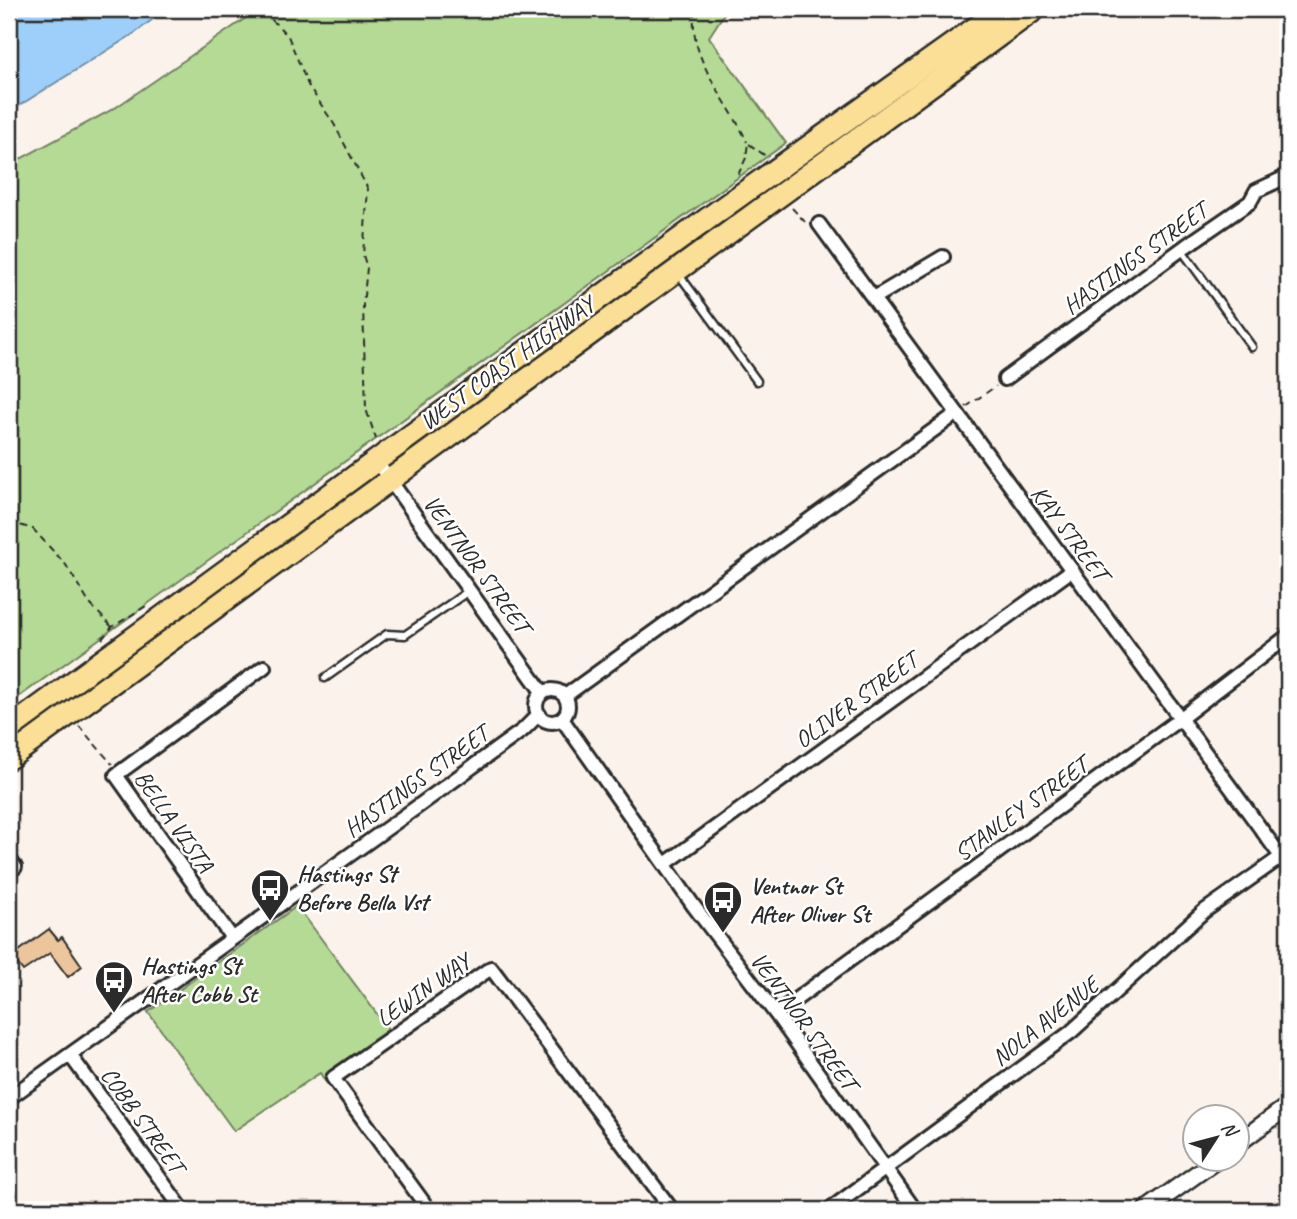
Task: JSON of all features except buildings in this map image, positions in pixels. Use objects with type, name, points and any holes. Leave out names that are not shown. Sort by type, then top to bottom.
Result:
[{"type":"highway","name":"WEST COAST HIGHWAY","points":[[9,729],[119,649],[376,452],[1002,9]]},
{"type":"highway","name":"WEST COAST HIGHWAY","points":[[9,758],[1035,9]]},
{"type":"highway","points":[[721,209],[734,229]]},
{"type":"highway","points":[[119,649],[128,659],[154,652]]},
{"type":"street","name":"HASTINGS STREET","points":[[1005,379],[1181,249],[1250,202],[1256,191],[1284,178],[1288,172]]},
{"type":"street","name":"KAY STREET","points":[[819,224],[1285,862]]},
{"type":"street","points":[[874,298],[943,257]]},
{"type":"street","points":[[565,696],[956,414]]},
{"type":"street","name":"VENTNOR STREET","points":[[376,452],[391,481],[543,692]]},
{"type":"street","name":"OLIVER STREET","points":[[665,864],[1072,570]]},
{"type":"street","name":"STANLEY STREET","points":[[776,1014],[1181,718],[1288,636]]},
{"type":"street","name":"BELLA VISTA","points":[[232,938],[116,775],[264,667]]},
{"type":"street","points":[[558,691],[565,696],[569,707],[562,719],[548,722],[538,714],[537,702],[543,692],[558,691]]},
{"type":"street","name":"HASTINGS STREET","points":[[9,1098],[427,800],[523,730],[538,714]]},
{"type":"street","name":"VENTNOR STREET","points":[[562,719],[693,905],[776,1014],[915,1210]]},
{"type":"street","points":[[9,859],[15,867],[9,871]]},
{"type":"street","name":"NOLA AVENUE","points":[[829,1210],[1071,1032],[1203,912],[1285,862]]},
{"type":"street","name":"LEWIN WAY","points":[[429,1210],[333,1079],[491,968],[672,1210]]},
{"type":"street","name":"COBB STREET","points":[[69,1055],[184,1210]]},
{"type":"street","points":[[1252,1132],[1288,1106]]},
{"type":"street","points":[[1146,1210],[1196,1174]]},
{"type":"lane","points":[[1181,249],[1252,346]]},
{"type":"lane","points":[[677,271],[757,381]]},
{"type":"lane","points":[[325,678],[387,634],[405,635],[470,590]]},
{"type":"path","points":[[266,9],[268,16],[288,36],[308,85],[334,124],[368,189],[363,255],[367,268],[363,305],[364,344],[366,409],[376,452]]},
{"type":"path","points":[[695,9],[694,35],[700,55],[748,144]]},
{"type":"path","points":[[956,414],[1005,379]]},
{"type":"path","points":[[9,522],[33,529],[66,565],[89,603],[112,627]]},
{"type":"path","points":[[79,726],[119,773]]},
{"type":"green space","points":[[259,9],[727,9],[709,37],[786,143],[9,704],[9,165],[115,108]]},
{"type":"green space","points":[[297,906],[391,1033],[325,1081],[320,1073],[234,1131],[148,1012]]},
{"type":"water","points":[[9,9],[166,9],[135,33],[9,112]]},
{"type":"place","name":"Hastings St Before Bella Vst","points":[[270,922]]},
{"type":"place","name":"Ventnor St After Oliver St","points":[[723,934]]},
{"type":"place","name":"Hastings St After Cobb St","points":[[114,1014]]}]
